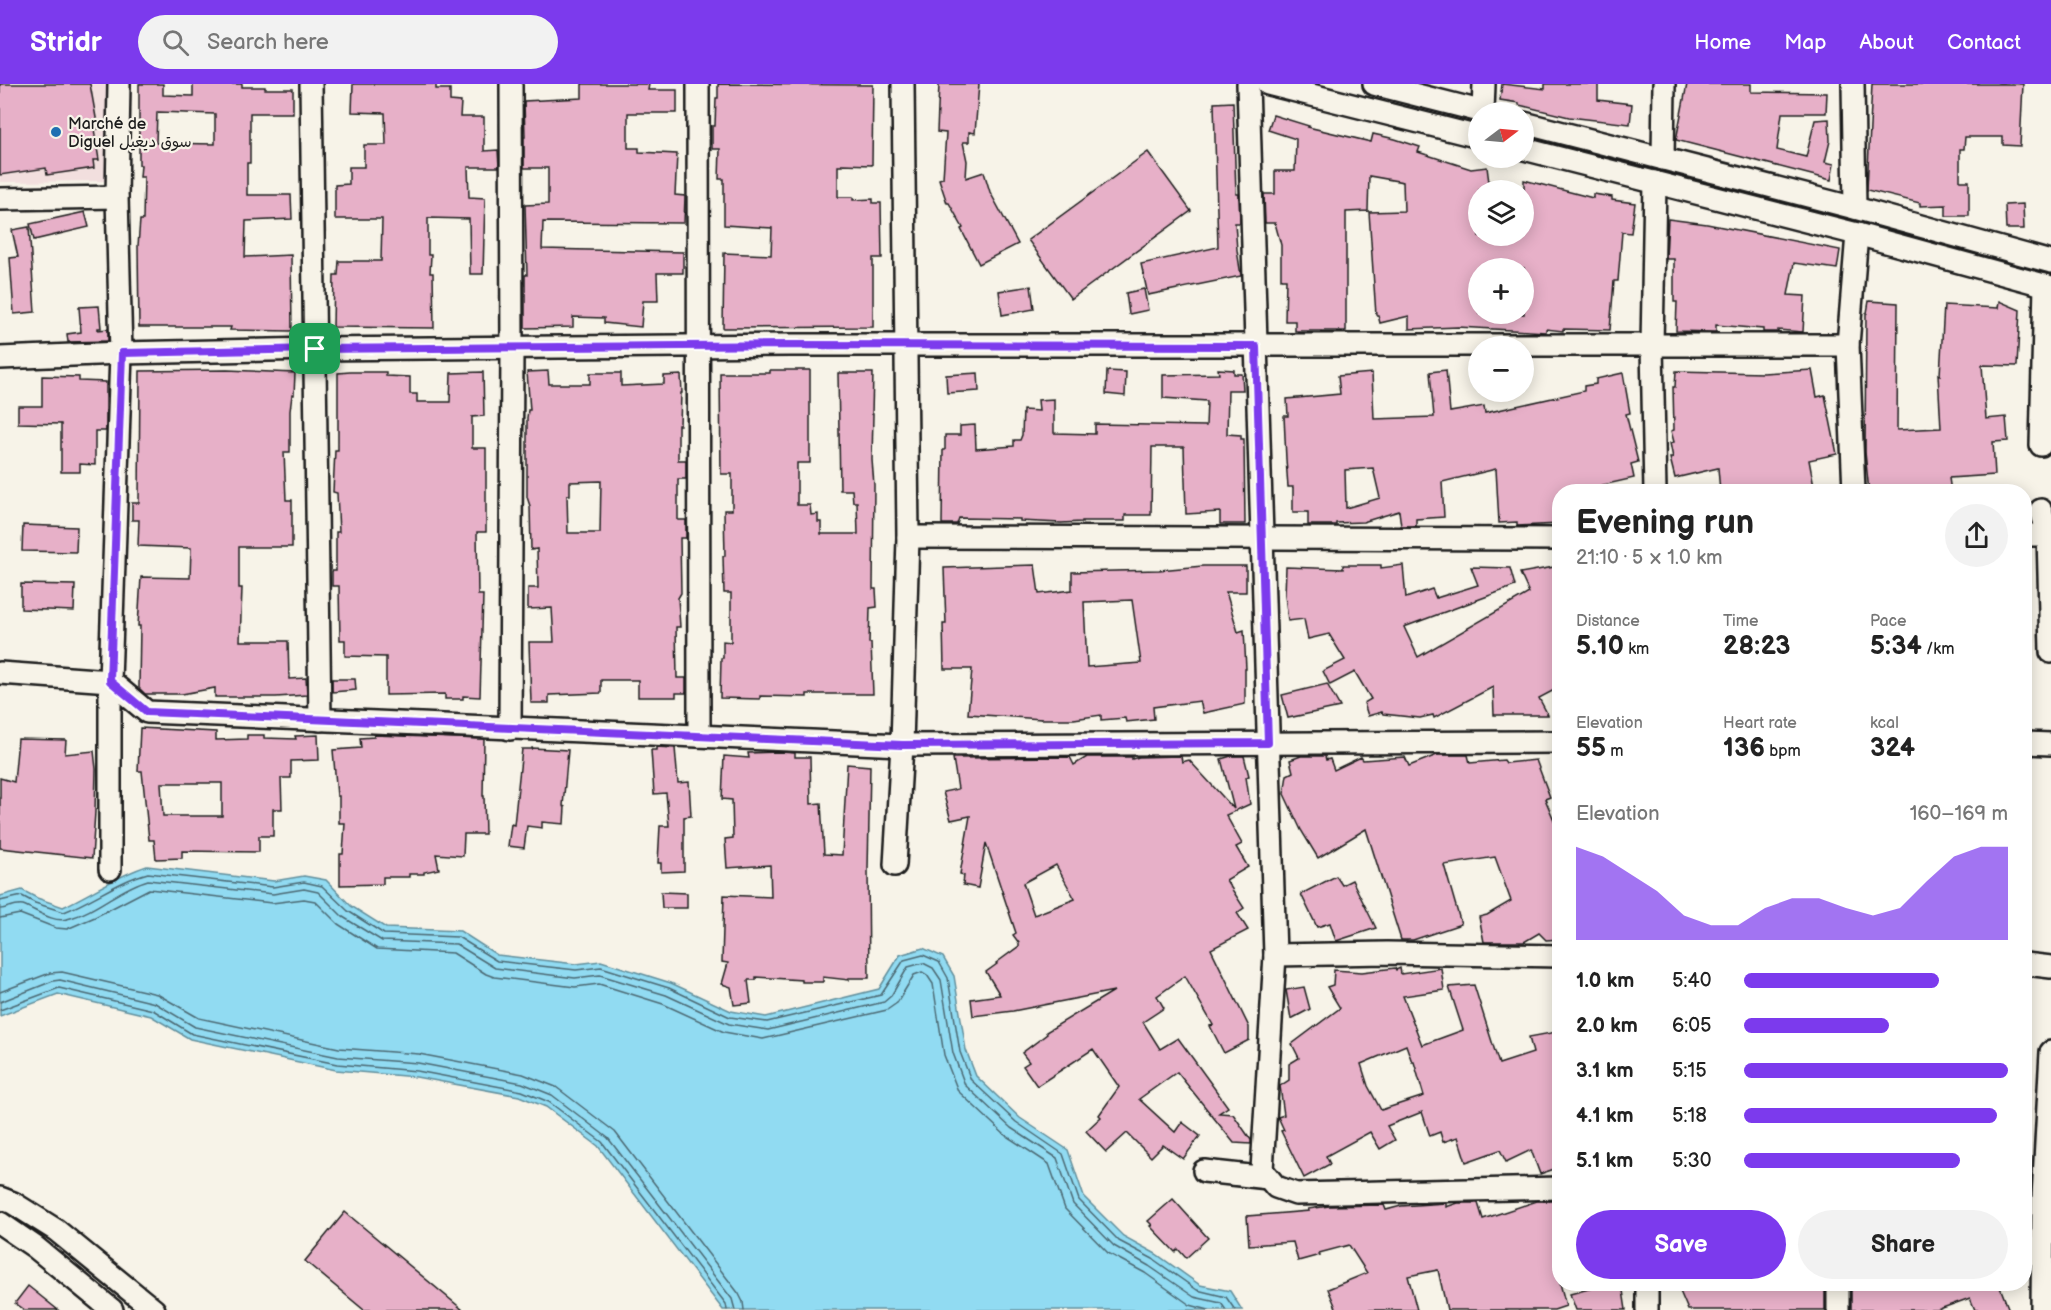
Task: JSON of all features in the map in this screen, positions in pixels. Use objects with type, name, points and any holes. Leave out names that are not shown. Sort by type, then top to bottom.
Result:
[{"type":"street","points":[[110,869],[110,681],[122,353],[117,197],[119,84]]},
{"type":"street","points":[[311,84],[320,720]]},
{"type":"street","points":[[510,729],[512,84]]},
{"type":"street","points":[[698,84],[699,736]]},
{"type":"street","points":[[895,865],[902,745],[908,537],[903,84]]},
{"type":"street","points":[[1248,84],[1275,955],[1262,1170],[1276,1187],[1296,1194],[1552,1188]]},
{"type":"street","points":[[1268,84],[1468,134]]},
{"type":"street","points":[[1374,84],[1468,108]]},
{"type":"street","points":[[1484,84],[1484,102]]},
{"type":"street","points":[[1663,159],[1664,84]]},
{"type":"street","points":[[1853,84],[1855,208]]},
{"type":"street","points":[[1534,126],[1855,208],[2051,262]]},
{"type":"street","points":[[1534,152],[1857,234],[2048,286],[2041,445]]},
{"type":"street","points":[[1654,182],[1652,346],[1655,484]]},
{"type":"street","points":[[0,198],[117,197]]},
{"type":"street","points":[[1854,484],[1848,345],[1857,234]]},
{"type":"street","points":[[0,358],[315,349],[698,346],[1848,345]]},
{"type":"street","points":[[2041,510],[2048,535],[2051,652]]},
{"type":"street","points":[[2032,535],[2048,535]]},
{"type":"street","points":[[908,537],[1552,539]]},
{"type":"street","points":[[0,673],[110,681],[147,712],[510,729],[902,745],[1552,742]]},
{"type":"street","points":[[2032,743],[2051,744]]},
{"type":"street","points":[[1275,955],[1387,953],[1552,956]]},
{"type":"street","points":[[2032,965],[2051,967]]},
{"type":"street","points":[[2042,1310],[2040,1197],[2051,1052]]},
{"type":"street","points":[[1204,1172],[1268,1178]]},
{"type":"street","points":[[0,1198],[13,1203],[56,1230],[154,1310]]},
{"type":"street","points":[[0,1223],[35,1247],[112,1310]]},
{"type":"street","points":[[1647,1291],[1647,1310]]},
{"type":"street","points":[[1838,1291],[1838,1310]]},
{"type":"shaded area","name":"Marché de Diguel سوق ديغيل","points":[[0,84],[113,84],[111,181],[0,182]]},
{"type":"water","points":[[147,866],[274,881],[304,876],[326,880],[351,906],[386,928],[460,931],[497,955],[576,964],[601,961],[671,983],[731,1011],[766,1017],[879,989],[900,955],[923,948],[943,957],[954,976],[966,1050],[976,1076],[1020,1118],[1068,1150],[1084,1197],[1123,1236],[1156,1254],[1200,1285],[1230,1291],[1242,1310],[723,1310],[598,1146],[546,1107],[519,1096],[416,1077],[336,1070],[190,1039],[151,1016],[58,994],[0,1016],[0,896],[22,890],[63,907]]},
{"type":"building","name":"Marché de Diguel سوق ديغيل","points":[[0,84],[90,84],[98,129],[94,129],[99,160],[93,160],[94,168],[47,175],[46,168],[0,175]]},
{"type":"building","points":[[139,84],[163,84],[163,95],[193,96],[193,84],[242,84],[242,87],[293,89],[293,113],[250,113],[250,163],[247,163],[247,195],[291,195],[292,219],[246,221],[245,257],[291,255],[292,331],[230,330],[231,327],[139,327],[138,246],[140,220],[143,220],[144,177],[140,177],[141,165],[139,165]],"holes":[[[157,112],[215,114],[215,144],[156,143]]]},
{"type":"building","points":[[353,84],[436,84],[436,89],[450,89],[450,101],[461,102],[460,117],[484,117],[484,151],[498,150],[499,167],[468,167],[469,197],[485,198],[483,274],[470,274],[469,219],[428,218],[428,255],[431,255],[430,273],[433,273],[434,328],[333,327],[334,275],[338,275],[339,261],[381,261],[382,219],[335,219],[335,185],[349,184],[349,167],[364,167],[364,145],[386,145],[385,113],[352,112]]},
{"type":"building","points":[[582,84],[649,84],[648,90],[677,90],[677,113],[628,113],[628,148],[639,148],[639,152],[677,154],[675,195],[685,196],[684,223],[543,222],[542,249],[683,252],[683,273],[657,273],[658,301],[643,301],[641,327],[604,323],[604,318],[573,317],[573,327],[525,328],[525,275],[527,275],[525,205],[548,204],[548,168],[524,168],[524,101],[582,98]]},
{"type":"building","points":[[718,84],[873,85],[872,165],[842,164],[838,166],[838,197],[853,197],[853,200],[873,199],[873,203],[881,203],[882,258],[873,258],[873,327],[723,328],[724,253],[771,255],[772,228],[724,225],[724,179],[719,179],[720,149],[712,149],[712,126],[715,126]]},
{"type":"building","points":[[939,84],[979,84],[975,133],[969,132],[969,142],[963,142],[967,161],[966,178],[984,172],[990,192],[1018,244],[979,264],[961,229],[963,228],[947,203],[939,179],[943,178],[946,133],[937,132]]},
{"type":"building","points":[[1502,84],[1545,89],[1545,84],[1598,84],[1598,100],[1632,104],[1630,124],[1569,117],[1534,109],[1534,102],[1500,100]]},
{"type":"building","points":[[1687,84],[1751,84],[1751,92],[1827,93],[1826,113],[1782,113],[1777,150],[1806,157],[1815,120],[1829,119],[1830,141],[1825,162],[1834,164],[1831,180],[1676,140]]},
{"type":"building","points":[[1872,84],[2023,84],[2020,146],[2003,145],[2003,137],[1965,137],[1964,149],[1960,149],[1960,181],[1969,181],[1969,216],[1946,216],[1946,205],[1920,206],[1920,203],[1867,190]]},
{"type":"building","points":[[1233,102],[1236,194],[1239,194],[1240,223],[1235,223],[1241,276],[1148,295],[1141,264],[1218,247],[1214,103]]},
{"type":"building","points":[[1273,115],[1308,127],[1371,142],[1373,134],[1395,139],[1420,147],[1418,152],[1471,169],[1487,168],[1489,180],[1468,180],[1468,246],[1534,246],[1534,183],[1593,198],[1593,194],[1612,197],[1612,200],[1635,203],[1631,233],[1622,232],[1618,281],[1614,281],[1610,330],[1546,329],[1546,332],[1458,327],[1409,329],[1409,316],[1380,323],[1376,315],[1369,212],[1404,211],[1403,182],[1369,176],[1368,211],[1346,212],[1346,331],[1295,331],[1295,321],[1285,321],[1286,279],[1281,279],[1281,245],[1275,223],[1265,223],[1264,194],[1275,194],[1275,171],[1295,171],[1296,139],[1268,130]]},
{"type":"building","points":[[1148,152],[1191,211],[1071,299],[1028,240]]},
{"type":"building","points":[[2023,204],[2024,229],[2006,229],[2005,205]]},
{"type":"building","points":[[85,212],[89,227],[34,240],[30,224]]},
{"type":"building","points":[[1668,219],[1707,224],[1840,250],[1837,269],[1794,263],[1788,295],[1805,296],[1803,332],[1778,330],[1778,332],[1763,332],[1763,329],[1716,325],[1716,332],[1676,331],[1677,302],[1674,302],[1674,259],[1666,259]]},
{"type":"building","points":[[29,227],[35,312],[14,314],[10,258],[18,257],[12,230]]},
{"type":"building","points":[[1031,286],[1034,309],[1002,315],[999,291]]},
{"type":"building","points":[[1144,289],[1148,310],[1129,314],[1126,293]]},
{"type":"building","points":[[1869,301],[1898,303],[1897,430],[1941,428],[1938,374],[1940,375],[1944,305],[1998,308],[1999,301],[2020,310],[2017,366],[1982,365],[1986,419],[2006,417],[2008,441],[1993,442],[1995,475],[1949,478],[1950,484],[1868,484],[1865,452]]},
{"type":"building","points":[[99,306],[101,328],[98,330],[108,329],[108,341],[68,342],[67,334],[81,332],[79,307]]},
{"type":"building","points":[[1218,369],[1234,370],[1234,374],[1242,374],[1243,390],[1228,390],[1227,434],[1241,435],[1241,439],[1244,439],[1245,524],[1220,524],[1220,512],[1186,514],[1184,447],[1152,447],[1151,515],[1125,515],[1125,521],[1061,523],[1020,521],[1020,519],[959,518],[957,524],[942,524],[945,435],[960,435],[960,426],[975,425],[976,449],[1014,446],[1014,440],[1020,440],[1022,435],[1023,410],[1039,411],[1038,400],[1054,399],[1054,433],[1095,434],[1095,424],[1206,426],[1207,401],[1163,398],[1163,375],[1219,374]]},
{"type":"building","points":[[227,370],[295,373],[294,395],[292,395],[290,411],[290,452],[284,452],[286,500],[292,500],[292,547],[239,547],[239,588],[242,588],[240,641],[288,641],[289,679],[306,678],[307,695],[215,697],[215,688],[182,694],[145,694],[139,688],[140,626],[138,626],[141,577],[190,578],[191,548],[138,546],[139,520],[132,520],[132,503],[139,503],[140,371]]},
{"type":"building","points":[[770,370],[810,370],[810,463],[797,463],[797,505],[810,505],[811,515],[818,514],[821,534],[858,534],[857,502],[853,502],[852,490],[840,490],[838,373],[873,373],[873,589],[876,589],[877,607],[870,608],[869,643],[871,643],[873,694],[807,694],[807,697],[760,696],[760,699],[720,698],[723,641],[731,642],[731,593],[724,593],[723,556],[725,556],[724,510],[732,510],[732,474],[721,474],[720,373],[770,373]]},
{"type":"building","points":[[1446,370],[1450,412],[1484,406],[1485,413],[1584,391],[1584,386],[1596,384],[1596,379],[1623,373],[1630,413],[1626,414],[1638,462],[1631,464],[1634,478],[1607,484],[1552,484],[1552,524],[1517,526],[1517,522],[1499,523],[1496,469],[1442,482],[1444,517],[1416,519],[1416,526],[1401,526],[1399,511],[1363,522],[1336,523],[1336,525],[1308,525],[1308,512],[1293,512],[1293,487],[1288,487],[1286,459],[1284,416],[1288,416],[1287,399],[1340,394],[1338,376],[1372,373],[1374,419],[1434,417],[1430,372]],"holes":[[[1373,468],[1380,498],[1346,508],[1345,470]]]},
{"type":"building","points":[[1812,370],[1817,397],[1825,395],[1837,454],[1809,460],[1814,484],[1719,484],[1718,468],[1675,478],[1670,458],[1673,458],[1670,443],[1674,442],[1671,431],[1674,430],[1673,387],[1675,387],[1676,371],[1763,373]]},
{"type":"building","points":[[548,371],[549,384],[590,384],[590,373],[621,373],[621,386],[664,384],[664,376],[681,375],[678,460],[686,460],[686,479],[678,479],[678,520],[686,520],[686,538],[680,538],[681,593],[678,598],[680,627],[676,627],[677,678],[686,678],[686,693],[676,693],[676,697],[638,697],[638,680],[601,680],[601,693],[549,695],[549,703],[531,703],[529,642],[554,642],[552,608],[528,609],[528,588],[538,588],[537,549],[531,550],[530,506],[527,497],[527,418],[528,410],[530,410],[527,372]],"holes":[[[601,481],[600,533],[568,533],[567,495],[570,495],[570,482]]]},
{"type":"building","points":[[1107,371],[1126,372],[1125,396],[1106,394]]},
{"type":"building","points":[[386,372],[386,376],[410,377],[410,394],[417,394],[417,402],[450,402],[451,373],[483,372],[484,416],[472,417],[472,448],[486,448],[486,532],[477,532],[478,595],[483,595],[480,697],[463,696],[463,699],[445,699],[445,694],[386,695],[386,657],[345,656],[345,640],[340,640],[339,586],[332,586],[332,571],[336,571],[336,532],[339,532],[337,493],[333,492],[335,450],[338,450],[338,373]]},
{"type":"building","points":[[978,373],[979,391],[947,393],[946,375]]},
{"type":"building","points":[[42,376],[79,377],[79,381],[106,382],[106,431],[95,431],[95,465],[80,464],[80,472],[61,472],[61,424],[18,423],[18,406],[42,406]]},
{"type":"building","points":[[23,525],[77,527],[76,552],[22,551]]},
{"type":"building","points":[[1035,565],[1039,594],[1072,590],[1072,572],[1246,566],[1246,592],[1226,592],[1238,632],[1244,630],[1245,704],[1203,713],[1200,701],[1153,707],[1154,719],[1126,722],[1125,718],[1101,720],[1101,715],[1074,719],[1042,719],[968,714],[972,669],[944,669],[943,624],[946,624],[944,568]],"holes":[[[1132,600],[1141,663],[1087,667],[1084,602]]]},
{"type":"building","points":[[1343,565],[1381,565],[1381,568],[1403,565],[1406,598],[1432,589],[1436,598],[1478,585],[1471,567],[1510,568],[1515,586],[1404,627],[1418,657],[1529,593],[1520,573],[1552,567],[1552,691],[1539,698],[1548,715],[1494,715],[1493,687],[1434,718],[1433,715],[1420,718],[1383,714],[1382,712],[1368,716],[1364,703],[1371,699],[1355,672],[1330,685],[1323,671],[1345,660],[1329,634],[1308,639],[1304,619],[1288,621],[1285,595],[1286,567],[1343,569]]},
{"type":"building","points":[[21,584],[75,585],[74,611],[21,609]]},
{"type":"building","points":[[332,679],[355,679],[356,690],[332,692]]},
{"type":"building","points":[[1327,684],[1340,707],[1288,718],[1282,695]]},
{"type":"building","points":[[140,728],[216,732],[216,740],[247,739],[247,735],[296,739],[295,736],[318,735],[319,760],[291,761],[291,778],[281,778],[282,809],[273,809],[273,836],[259,836],[259,852],[182,851],[182,858],[156,859],[154,840],[149,840],[142,771],[138,771]],"holes":[[[161,783],[222,783],[222,816],[163,816]]]},
{"type":"building","points":[[374,735],[484,739],[485,834],[464,834],[463,856],[436,854],[439,869],[424,872],[424,874],[409,874],[409,877],[383,877],[383,884],[340,885],[340,854],[343,854],[345,823],[339,823],[339,796],[337,796],[333,750],[361,748],[360,738],[374,737]]},
{"type":"building","points":[[18,739],[66,740],[65,754],[94,751],[96,769],[92,858],[0,848],[0,778],[14,782]]},
{"type":"building","points":[[656,747],[675,748],[678,783],[689,782],[691,816],[684,817],[684,871],[661,872],[661,863],[658,863],[660,826],[669,826],[666,793],[654,794],[651,750],[656,750]]},
{"type":"building","points":[[522,749],[568,750],[563,806],[565,807],[564,824],[542,822],[542,828],[527,826],[524,848],[508,846],[511,824],[514,825]]},
{"type":"building","points":[[748,753],[795,753],[795,757],[810,757],[811,804],[821,803],[824,854],[842,855],[847,764],[870,766],[869,978],[849,978],[849,980],[823,977],[823,982],[802,982],[802,980],[756,977],[756,980],[748,980],[751,1003],[734,1005],[731,987],[722,984],[728,963],[722,962],[724,895],[771,897],[770,865],[727,868],[725,839],[733,838],[732,800],[722,799],[724,756],[749,758]]},
{"type":"building","points":[[1437,755],[1468,755],[1470,763],[1536,760],[1550,797],[1545,799],[1552,815],[1552,940],[1546,940],[1539,933],[1524,942],[1484,942],[1479,917],[1511,901],[1495,857],[1444,865],[1461,924],[1413,940],[1401,940],[1366,829],[1318,858],[1301,830],[1284,794],[1287,775],[1293,772],[1290,760],[1301,756],[1325,756],[1326,760],[1330,759],[1334,770],[1361,757],[1363,760],[1405,757],[1409,766]]},
{"type":"building","points":[[1181,756],[1182,762],[1189,760],[1234,809],[1221,759],[1244,756],[1249,776],[1246,777],[1250,804],[1226,815],[1242,844],[1236,847],[1248,867],[1226,880],[1244,908],[1237,913],[1248,930],[1211,949],[1249,1027],[1249,1040],[1224,1053],[1210,1026],[1213,1025],[1185,976],[1157,996],[1164,1008],[1143,1022],[1160,1049],[1178,1038],[1228,1107],[1219,1113],[1233,1114],[1251,1140],[1251,1144],[1234,1143],[1177,1072],[1139,1099],[1175,1132],[1182,1122],[1200,1136],[1183,1159],[1163,1145],[1151,1157],[1127,1133],[1106,1152],[1086,1131],[1101,1117],[1099,1115],[1119,1087],[1093,1049],[1037,1086],[1023,1066],[1029,1062],[1022,1053],[1047,1034],[1046,1032],[1114,991],[1013,1011],[973,1016],[971,999],[1000,995],[986,972],[1019,946],[1019,943],[1013,935],[1016,933],[986,843],[978,888],[963,885],[964,875],[960,874],[970,816],[951,820],[943,792],[958,789],[953,758],[1070,757],[1074,765],[1087,757],[1132,757],[1132,759]],"holes":[[[1056,865],[1075,899],[1034,915],[1023,883]]]},
{"type":"building","points":[[1336,876],[1342,885],[1352,880],[1376,928],[1336,941],[1330,923],[1317,927],[1301,894]]},
{"type":"building","points":[[661,892],[687,893],[687,908],[662,908]]},
{"type":"building","points":[[1400,968],[1401,974],[1441,968],[1444,990],[1403,996],[1422,1045],[1463,1030],[1449,987],[1474,985],[1499,1064],[1533,1053],[1529,1037],[1552,1033],[1552,1170],[1540,1174],[1531,1150],[1506,1162],[1500,1150],[1466,1162],[1458,1137],[1443,1142],[1440,1132],[1430,1136],[1422,1112],[1387,1126],[1395,1140],[1380,1149],[1370,1132],[1326,1156],[1330,1164],[1304,1178],[1281,1131],[1284,1130],[1278,1117],[1284,1115],[1280,1086],[1289,1080],[1289,1064],[1299,1058],[1292,1044],[1340,1008],[1327,987],[1333,985],[1334,970],[1362,972]],"holes":[[[1406,1045],[1412,1062],[1414,1062],[1424,1096],[1381,1110],[1368,1086],[1361,1064]]]},
{"type":"building","points":[[1304,987],[1310,1009],[1291,1019],[1286,990]]},
{"type":"building","points":[[1173,1199],[1208,1238],[1186,1258],[1178,1249],[1175,1252],[1148,1221]]},
{"type":"building","points":[[1537,1201],[1552,1201],[1552,1291],[1562,1291],[1566,1306],[1554,1310],[1447,1310],[1438,1270],[1408,1276],[1417,1310],[1337,1310],[1328,1289],[1367,1273],[1349,1245],[1298,1261],[1293,1242],[1249,1245],[1247,1216],[1309,1211],[1308,1209],[1329,1206],[1384,1205],[1386,1210],[1401,1206],[1446,1203],[1446,1207],[1458,1203],[1478,1203],[1483,1219]]},
{"type":"building","points":[[345,1212],[463,1310],[364,1310],[305,1261]]},
{"type":"building","points":[[28,1286],[58,1310],[25,1310],[15,1303]]},
{"type":"building","points":[[1581,1291],[1623,1291],[1626,1310],[1576,1310],[1570,1294]]},
{"type":"building","points":[[1680,1291],[1825,1291],[1825,1310],[1688,1310]]},
{"type":"building","points":[[1851,1291],[2002,1291],[2009,1310],[1975,1310],[1970,1298],[1937,1310],[1851,1310]]},
{"type":"place","name":"Marché de Diguel سوق ديغيل","points":[[56,132]]},
{"type":"route","points":[[791,345],[1256,346],[1268,743],[902,745],[147,712],[110,681],[122,353],[315,349],[791,345]]}]
